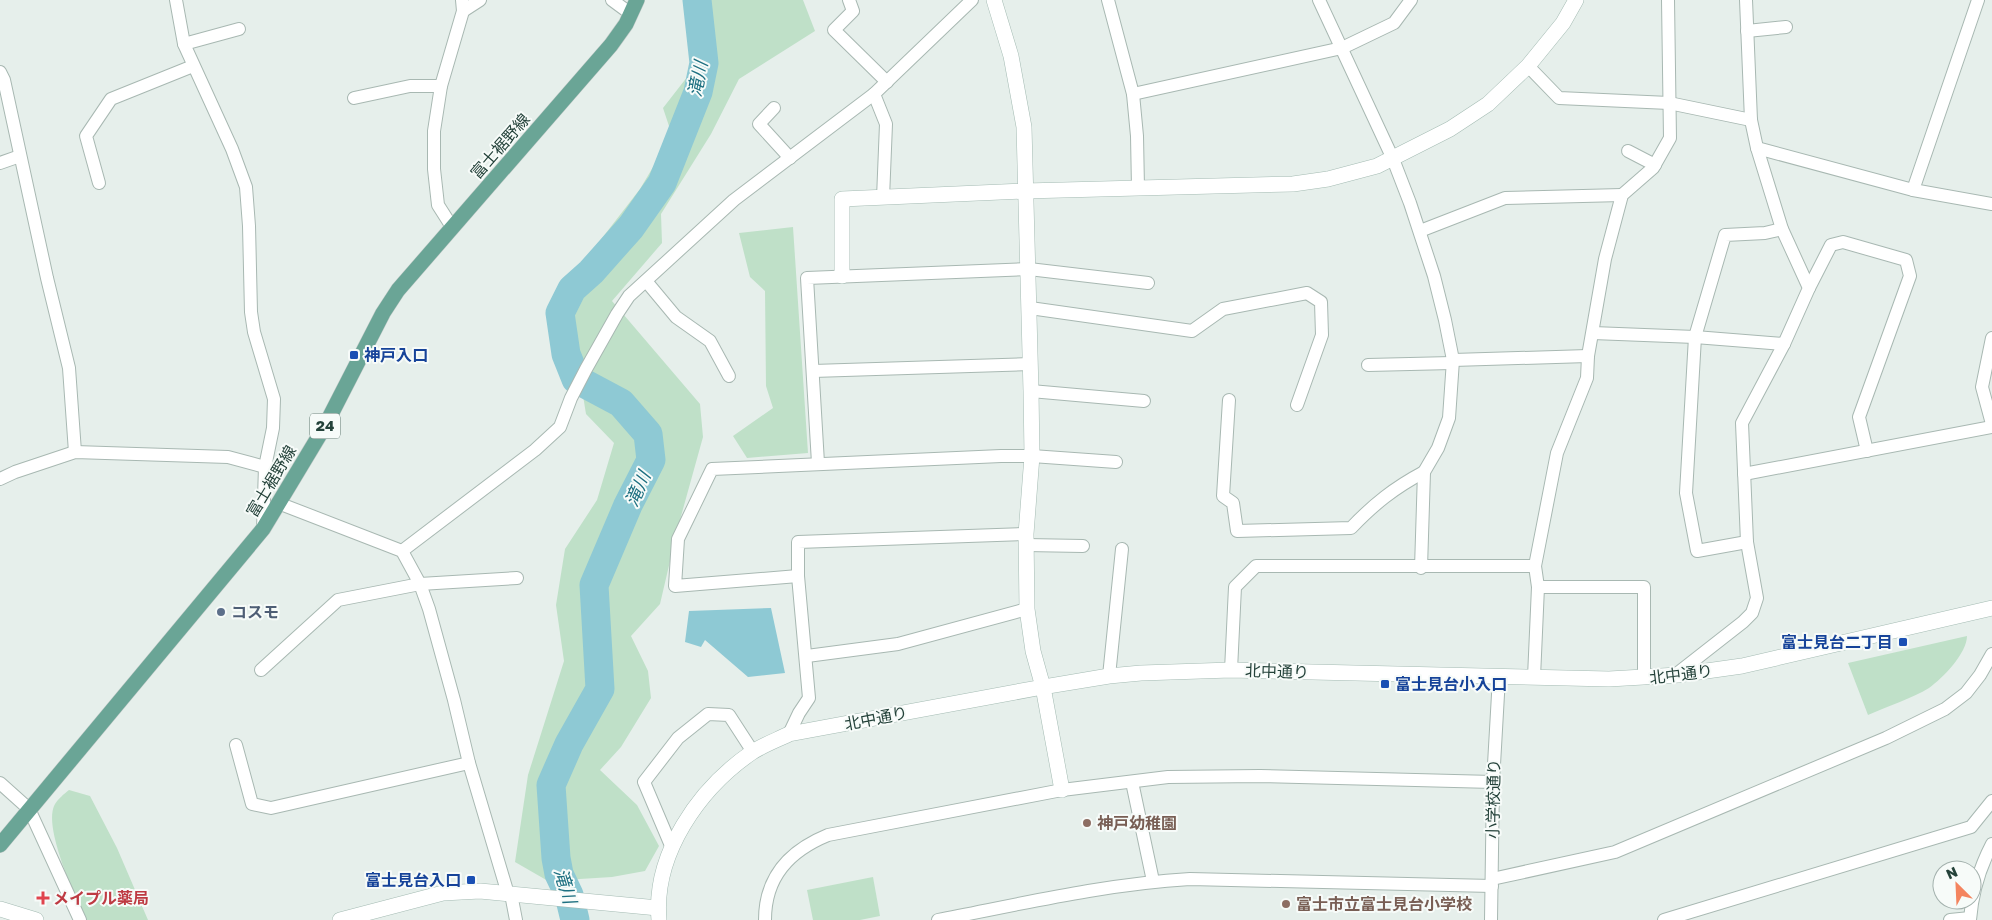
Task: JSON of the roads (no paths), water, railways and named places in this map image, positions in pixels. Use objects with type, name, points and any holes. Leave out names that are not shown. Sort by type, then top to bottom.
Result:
[{"type":"main road","name":"富士裾野線","points":[[0,845],[263,529],[325,426],[383,313],[398,290],[611,45],[626,24],[634,7]]},
{"type":"street","points":[[176,0],[184,44],[232,149],[246,187],[252,319],[254,332],[274,399],[273,428],[265,467],[263,529]]},
{"type":"street","points":[[452,227],[438,205],[434,169],[436,108],[463,6],[480,0]]},
{"type":"street","points":[[612,0],[634,7]]},
{"type":"street","points":[[849,0],[852,11],[834,30],[887,82]]},
{"type":"street","points":[[402,551],[535,450],[560,427],[571,398],[586,369],[616,314],[629,296],[734,200],[874,94],[972,0]]},
{"type":"street","points":[[994,0],[1011,56],[1024,127],[1030,308],[1032,456],[1026,540],[1027,609],[1033,651],[1043,687],[1062,790]]},
{"type":"street","points":[[1108,0],[1133,94],[1137,136],[1138,188]]},
{"type":"street","points":[[1319,0],[1392,159],[1420,231],[1445,320],[1452,361],[1449,418],[1438,448],[1424,472],[1421,568]]},
{"type":"street","points":[[1133,94],[1342,48],[1394,24],[1411,0]]},
{"type":"street","points":[[842,276],[842,199],[1025,191],[1292,184],[1328,179],[1377,166],[1450,130],[1488,104],[1528,66],[1563,23],[1576,0]]},
{"type":"street","points":[[1534,678],[1538,587],[1535,566],[1557,454],[1587,378],[1588,356],[1605,259],[1622,195],[1653,168],[1670,138],[1668,0]]},
{"type":"street","points":[[1746,0],[1751,120],[1757,148],[1782,229],[1809,288]]},
{"type":"street","points":[[1913,190],[1978,0]]},
{"type":"street","points":[[1747,30],[1786,27]]},
{"type":"street","points":[[184,44],[239,28]]},
{"type":"street","points":[[99,183],[86,136],[111,99],[193,66]]},
{"type":"street","points":[[1528,66],[1559,98],[1669,104],[1751,120]]},
{"type":"street","points":[[0,72],[4,80],[46,278],[69,368],[75,452]]},
{"type":"street","points":[[354,98],[410,86],[441,86]]},
{"type":"street","points":[[874,94],[886,124],[883,198]]},
{"type":"street","points":[[774,108],[759,124],[790,158]]},
{"type":"street","points":[[1757,148],[1913,190],[1991,200]]},
{"type":"street","points":[[1628,151],[1655,165]]},
{"type":"street","points":[[0,164],[20,156]]},
{"type":"street","points":[[1420,231],[1505,198],[1622,195]]},
{"type":"street","points":[[1747,542],[1697,551],[1686,493],[1695,337],[1725,235],[1765,233],[1782,229]]},
{"type":"street","points":[[1674,676],[1752,613],[1757,598],[1747,542],[1742,423],[1784,344],[1831,245],[1843,242],[1906,260],[1910,276],[1858,417],[1868,451]]},
{"type":"street","points":[[818,463],[808,278],[1029,268],[1148,283]]},
{"type":"street","points":[[646,281],[676,317],[710,341],[729,376]]},
{"type":"street","points":[[1030,308],[1192,331],[1223,309],[1307,292],[1320,302],[1322,335],[1297,405]]},
{"type":"street","points":[[1592,333],[1695,337],[1784,344]]},
{"type":"street","points":[[1744,474],[1992,426],[1982,387],[1992,338]]},
{"type":"street","points":[[1368,365],[1588,356]]},
{"type":"street","points":[[813,371],[1030,364]]},
{"type":"street","points":[[1031,391],[1144,401]]},
{"type":"street","points":[[1228,400],[1223,496],[1233,503],[1236,531],[1351,528],[1378,501],[1402,484],[1424,472]]},
{"type":"street","points":[[0,479],[15,472],[75,452],[228,457],[265,467]]},
{"type":"street","points":[[798,576],[675,586],[678,539],[712,469],[818,463],[1032,456],[1116,462]]},
{"type":"street","points":[[278,503],[402,551],[420,584],[429,609],[469,763],[514,894],[516,920]]},
{"type":"street","points":[[789,734],[809,698],[798,576],[798,542],[1026,540],[1083,546]]},
{"type":"street","points":[[1109,676],[1122,549]]},
{"type":"street","points":[[1231,670],[1235,587],[1256,566],[1421,568],[1535,566]]},
{"type":"street","points":[[261,670],[338,600],[420,584],[517,578]]},
{"type":"street","points":[[1538,587],[1644,587],[1644,678]]},
{"type":"street","name":"北中通り","points":[[658,914],[662,876],[672,848],[687,819],[707,792],[730,770],[753,752],[789,734],[1109,676],[1181,670],[1534,678],[1644,678],[1674,676],[1742,666],[1992,608]]},
{"type":"street","points":[[806,656],[898,644],[1027,609]]},
{"type":"street","points":[[939,920],[1107,888],[1190,879],[1492,882],[1615,852],[1886,738],[1945,709],[1966,692],[1980,675],[1992,654]]},
{"type":"street","name":"小学校通り","points":[[1491,920],[1492,782],[1499,677]]},
{"type":"street","points":[[672,848],[644,782],[678,738],[708,714],[730,715],[753,752]]},
{"type":"street","points":[[236,745],[252,804],[271,808],[469,763]]},
{"type":"street","points":[[765,920],[765,903],[772,884],[783,864],[798,850],[814,841],[828,835],[1062,790],[1168,777],[1260,776],[1492,782]]},
{"type":"street","points":[[1132,782],[1153,882]]},
{"type":"street","points":[[0,783],[29,809],[80,920]]},
{"type":"street","points":[[1664,920],[1971,827],[1992,801]]},
{"type":"street","points":[[1950,920],[1970,919],[1976,884],[1992,844]]},
{"type":"street","points":[[340,920],[443,893],[480,891],[607,904],[658,914]]},
{"type":"street","points":[[0,909],[36,920]]},
{"type":"water","points":[[771,608],[785,673],[748,677],[705,640],[701,647],[685,642],[689,611]]},
{"type":"waterway","name":"滝川","points":[[575,920],[569,895],[559,874],[556,858],[551,785],[569,744],[600,689],[594,585],[628,505],[651,460],[648,434],[621,403],[576,379],[566,354],[560,313],[572,289],[591,272],[631,227],[662,183],[698,92],[704,63],[697,0]]},
{"type":"place","name":"神戸入口","points":[[354,355]]},
{"type":"place","name":"コスモ","points":[[221,612]]},
{"type":"place","name":"富士見台二丁目","points":[[1903,642]]},
{"type":"place","name":"富士見台小入口","points":[[1385,684]]},
{"type":"place","name":"神戸幼稚園","points":[[1087,823]]},
{"type":"place","name":"富士見台入口","points":[[471,880]]},
{"type":"place","name":"メイプル薬局","points":[[43,898]]},
{"type":"place","name":"富士市立富士見台小学校","points":[[1286,904]]}]
